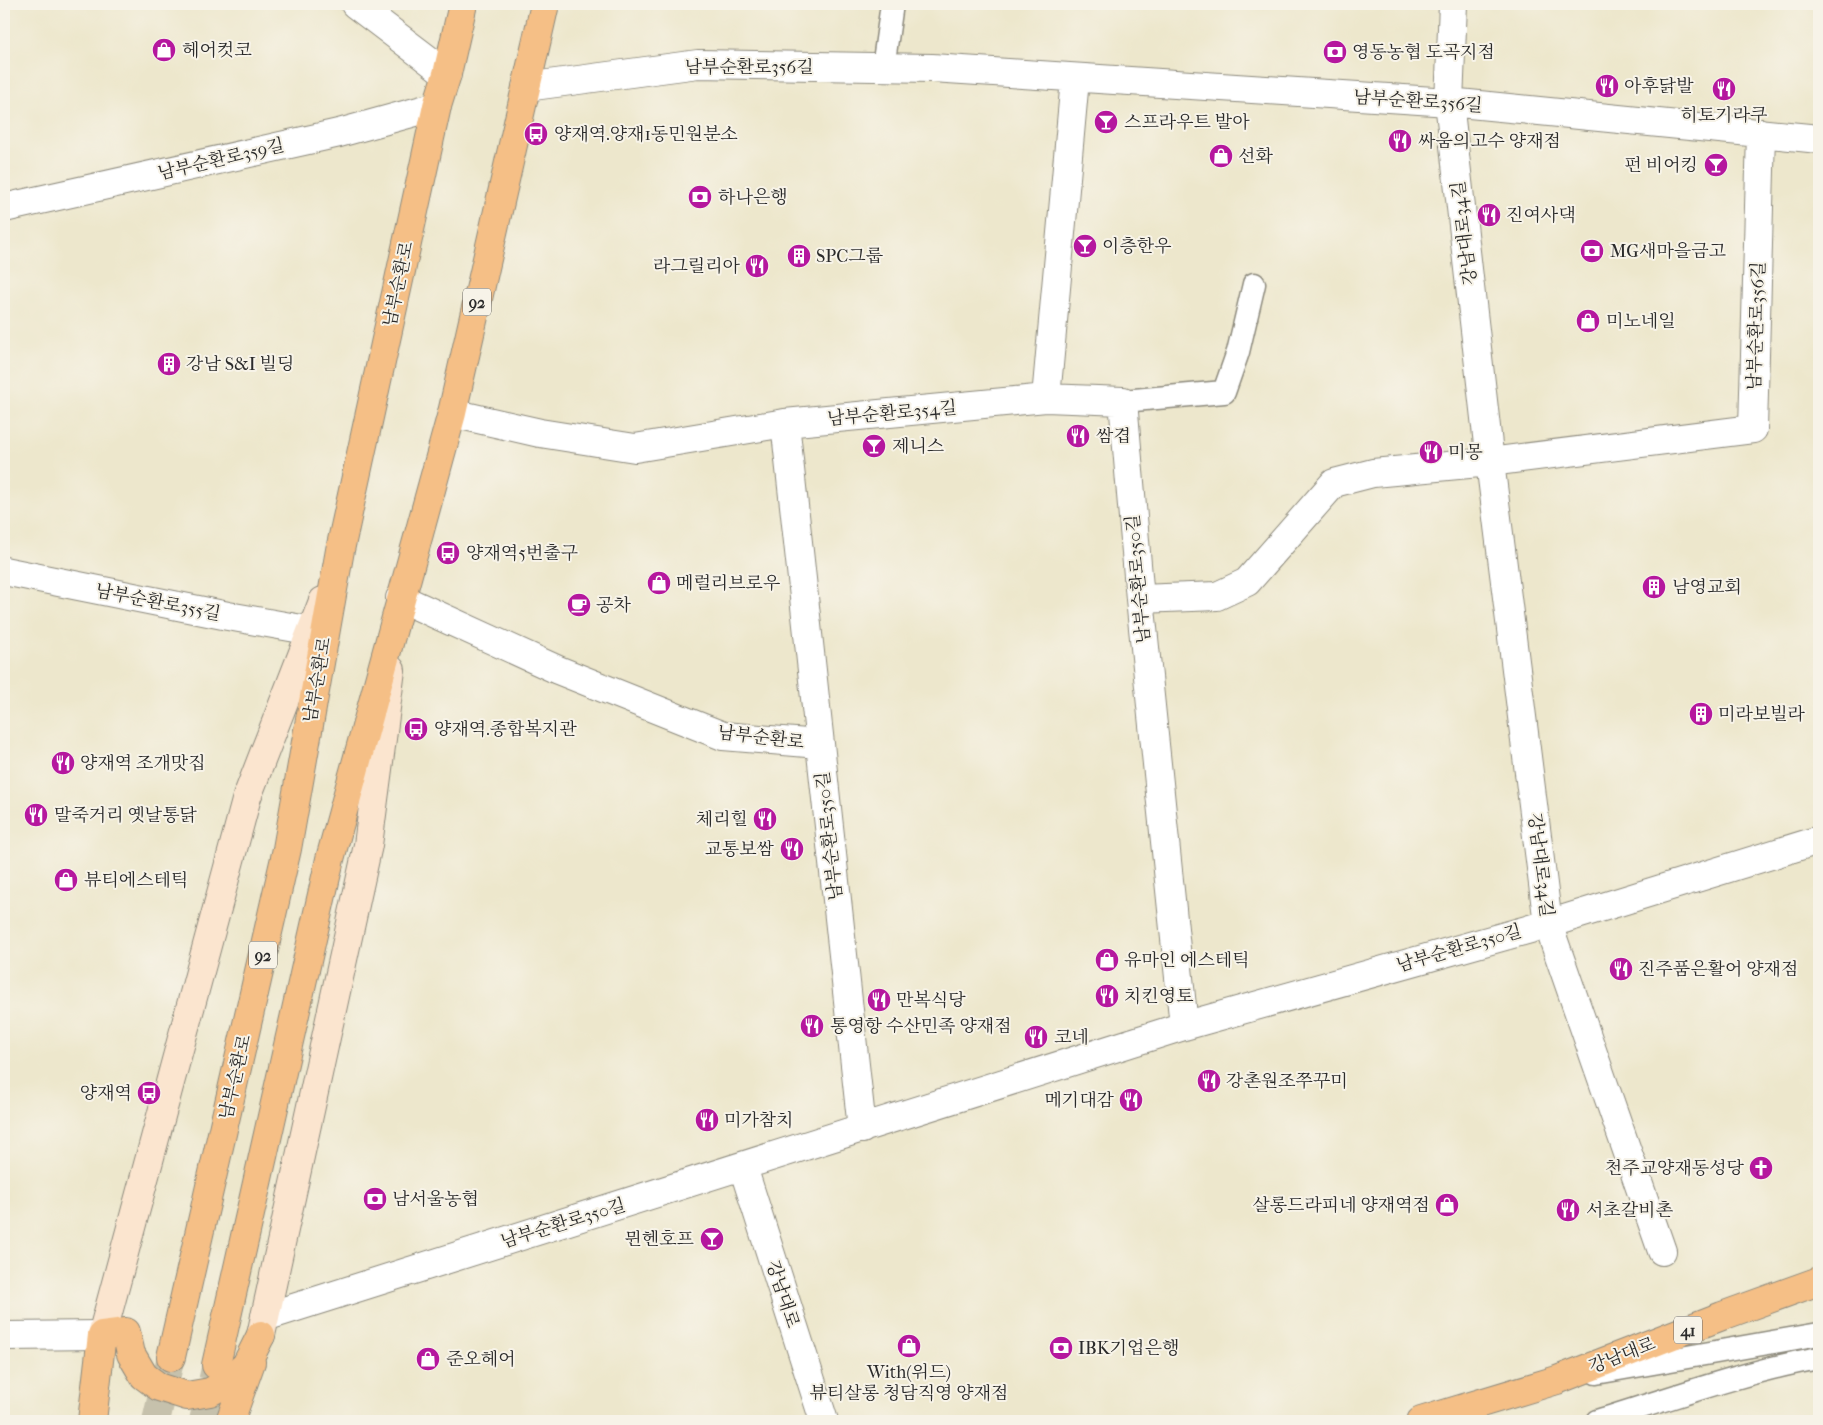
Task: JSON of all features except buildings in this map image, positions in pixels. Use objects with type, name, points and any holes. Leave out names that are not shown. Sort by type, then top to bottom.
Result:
[{"type":"main road","name":"남부순환로","points":[[171,1357],[287,849],[340,550],[437,106],[447,74],[463,4]]},
{"type":"main road","name":"92","points":[[216,1365],[330,859],[452,412],[546,4]]},
{"type":"main road","points":[[92,1421],[102,1335],[248,797],[313,631],[340,550]]},
{"type":"main road","points":[[242,1421],[368,845],[400,598]]},
{"type":"main road","name":"강남대로","points":[[1421,1421],[1557,1380],[1722,1316],[1819,1281]]},
{"type":"main road","points":[[102,1335],[126,1332],[130,1354],[144,1376],[159,1387],[186,1396],[210,1392],[228,1382],[246,1365],[263,1326]]},
{"type":"main road","points":[[230,1421],[263,1326]]},
{"type":"main road","points":[[102,1335],[104,1421]]},
{"type":"street","points":[[356,4],[447,74]]},
{"type":"street","name":"강남대로34길","points":[[1454,4],[1449,102],[1490,462],[1548,924],[1662,1251]]},
{"type":"street","name":"남부순환로356길","points":[[526,87],[698,64],[932,68],[1075,79],[1449,102],[1819,139]]},
{"type":"street","points":[[1046,398],[1075,79]]},
{"type":"street","name":"남부순환로359길","points":[[4,208],[339,133],[437,106]]},
{"type":"street","name":"남부순환로356길","points":[[1490,462],[1753,429],[1761,133]]},
{"type":"street","name":"남부순환로354길","points":[[452,412],[540,432],[635,448],[785,423],[1046,398],[1123,401]]},
{"type":"street","name":"남부순환로350길","points":[[1123,401],[1140,599],[1184,1026]]},
{"type":"street","name":"남부순환로350길","points":[[785,423],[862,1129]]},
{"type":"street","points":[[1140,599],[1217,596],[1247,582],[1334,483],[1373,473],[1490,462]]},
{"type":"street","name":"남부순환로355길","points":[[4,571],[313,631]]},
{"type":"street","name":"남부순환로","points":[[400,598],[558,670],[723,736],[819,744]]},
{"type":"street","name":"남부순환로350길","points":[[263,1326],[743,1167],[1184,1026],[1548,924],[1819,840]]},
{"type":"street","name":"강남대로","points":[[743,1167],[824,1421]]},
{"type":"street","points":[[4,1336],[102,1335]]},
{"type":"lane","points":[[883,68],[892,4]]},
{"type":"lane","name":"남부순환로354길","points":[[1123,401],[1224,392],[1238,352],[1254,284]]},
{"type":"lane","points":[[1557,1380],[1819,1334]]},
{"type":"lane","points":[[1597,1421],[1737,1378],[1800,1361],[1819,1358]]},
{"type":"tunnel","points":[[156,1421],[171,1357]]},
{"type":"tunnel","points":[[203,1421],[215,1369]]},
{"type":"place","name":"헤어컷코","points":[[164,50]]},
{"type":"place","name":"영동농협 도곡지점","points":[[1335,52]]},
{"type":"place","name":"아후닭발","points":[[1607,86]]},
{"type":"place","name":"히토기라쿠","points":[[1724,89]]},
{"type":"place","name":"스프라우트 발아","points":[[1106,122]]},
{"type":"place","name":"양재역.양재1동민원분소","points":[[536,134]]},
{"type":"place","name":"싸움의고수 양재점","points":[[1400,141]]},
{"type":"place","name":"선화","points":[[1221,156]]},
{"type":"place","name":"펀 비어킹","points":[[1716,165]]},
{"type":"place","name":"하나은행","points":[[700,197]]},
{"type":"place","name":"진여사댁","points":[[1489,215]]},
{"type":"place","name":"이층한우","points":[[1085,246]]},
{"type":"place","name":"MG새마을금고","points":[[1592,251]]},
{"type":"place","name":"SPC그룹","points":[[799,256]]},
{"type":"place","name":"라그릴리아","points":[[757,266]]},
{"type":"place","name":"미노네일","points":[[1588,321]]},
{"type":"place","name":"강남 S&I 빌딩","points":[[169,364]]},
{"type":"place","name":"쌈겹","points":[[1078,436]]},
{"type":"place","name":"제니스","points":[[874,446]]},
{"type":"place","name":"미몽","points":[[1431,452]]},
{"type":"place","name":"양재역5번출구","points":[[448,553]]},
{"type":"place","name":"메럴리브로우","points":[[659,583]]},
{"type":"place","name":"남영교회","points":[[1654,587]]},
{"type":"place","name":"공차","points":[[579,605]]},
{"type":"place","name":"미라보빌라","points":[[1701,714]]},
{"type":"place","name":"양재역.종합복지관","points":[[416,729]]},
{"type":"place","name":"양재역 조개맛집","points":[[63,763]]},
{"type":"place","name":"말죽거리 옛날통닭","points":[[36,815]]},
{"type":"place","name":"체리힐","points":[[765,819]]},
{"type":"place","name":"교통보쌈","points":[[792,849]]},
{"type":"place","name":"뷰티에스테틱","points":[[66,880]]},
{"type":"place","name":"유마인 에스테틱","points":[[1107,960]]},
{"type":"place","name":"진주품은활어 양재점","points":[[1621,969]]},
{"type":"place","name":"치킨영토","points":[[1107,996]]},
{"type":"place","name":"만복식당","points":[[879,1000]]},
{"type":"place","name":"통영항 수산민족 양재점","points":[[812,1026]]},
{"type":"place","name":"코네","points":[[1036,1037]]},
{"type":"place","name":"강촌원조쭈꾸미","points":[[1209,1081]]},
{"type":"place","name":"양재역","points":[[149,1093]]},
{"type":"place","name":"메기대감","points":[[1131,1100]]},
{"type":"place","name":"미가참치","points":[[707,1120]]},
{"type":"place","name":"천주교양재동성당","points":[[1761,1168]]},
{"type":"place","name":"남서울농협","points":[[375,1199]]},
{"type":"place","name":"살롱드라피네 양재역점","points":[[1447,1205]]},
{"type":"place","name":"서초갈비촌","points":[[1568,1210]]},
{"type":"place","name":"뮌헨호프","points":[[712,1239]]},
{"type":"place","name":"With(위드) 뷰티살롱 청담직영 양재점","points":[[909,1346]]},
{"type":"place","name":"IBK기업은행","points":[[1061,1348]]},
{"type":"place","name":"준오헤어","points":[[428,1359]]}]
